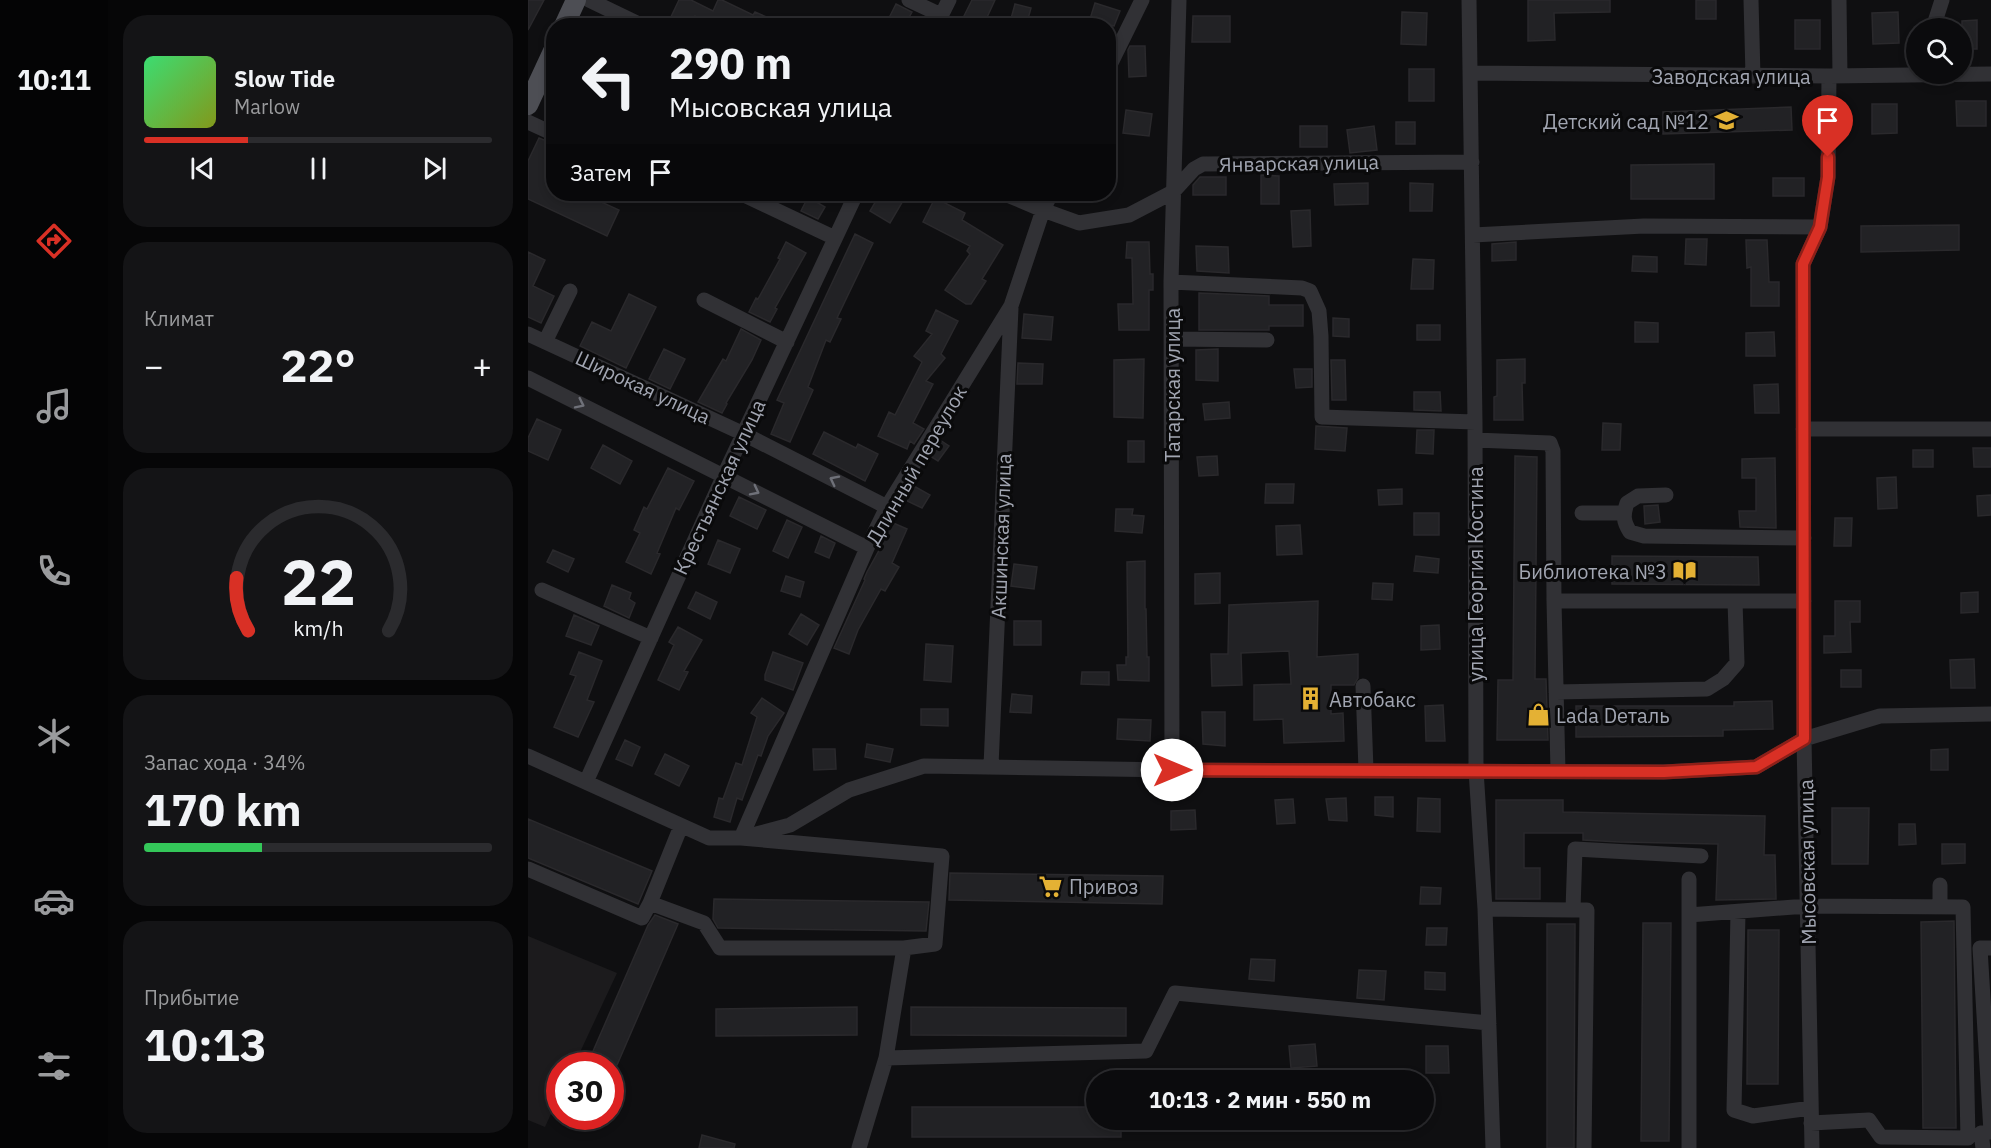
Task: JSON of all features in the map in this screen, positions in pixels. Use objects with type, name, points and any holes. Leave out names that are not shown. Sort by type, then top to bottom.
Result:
[{"type":"main road","points":[[568,18],[576,0]]},
{"type":"main road","points":[[530,95],[546,64]]},
{"type":"street","points":[[589,0],[626,18]]},
{"type":"street","points":[[909,0],[936,18]]},
{"type":"street","points":[[940,18],[949,0]]},
{"type":"street","points":[[1116,53],[1142,0]]},
{"type":"street","name":"Татарская улица","points":[[1172,770],[1171,282],[1179,0]]},
{"type":"street","name":"улица Георгия Костина","points":[[1469,0],[1475,422],[1476,770],[1485,909],[1493,1148]]},
{"type":"street","points":[[1751,0],[1753,76]]},
{"type":"street","name":"Мысовская улица","points":[[1812,1148],[1804,739],[1803,264],[1820,227],[1828,177],[1839,0]]},
{"type":"street","points":[[1937,18],[1942,0]]},
{"type":"street","name":"Заводская улица","points":[[1470,73],[1753,76],[1906,74]]},
{"type":"street","name":"Заводская улица","points":[[1972,74],[1991,74]]},
{"type":"street","points":[[528,122],[546,130]]},
{"type":"street","name":"Январская улица","points":[[1022,201],[1079,223],[1129,215],[1173,192],[1194,169],[1203,164],[1472,162]]},
{"type":"street","points":[[757,201],[835,237]]},
{"type":"street","name":"Крестьянская улица","points":[[586,782],[724,475],[853,201]]},
{"type":"street","name":"Длинный переулок","points":[[741,838],[886,507],[1011,306],[1048,201]]},
{"type":"street","points":[[1473,235],[1644,226],[1820,227]]},
{"type":"street","points":[[1171,282],[1302,288],[1310,291],[1319,311],[1322,336],[1322,417],[1475,422]]},
{"type":"street","points":[[545,342],[570,291]]},
{"type":"street","points":[[704,300],[787,342]]},
{"type":"street","name":"Акшинская улица","points":[[991,766],[1011,306]]},
{"type":"street","name":"Широкая улица","points":[[528,334],[744,434],[886,507]]},
{"type":"street","points":[[1172,339],[1267,340]]},
{"type":"street","name":"Широкая улица","points":[[528,378],[867,548]]},
{"type":"street","points":[[1803,429],[1991,429]]},
{"type":"street","points":[[1475,440],[1550,443],[1553,451],[1558,771]]},
{"type":"street","points":[[1666,495],[1638,496],[1627,503],[1623,513],[1624,523],[1630,532],[1644,536],[1804,538]]},
{"type":"street","points":[[1582,513],[1623,513]]},
{"type":"street","points":[[542,590],[651,638]]},
{"type":"street","points":[[1554,601],[1804,601]]},
{"type":"street","points":[[1556,692],[1707,689],[1723,679],[1737,663],[1735,601]]},
{"type":"street","points":[[1363,687],[1366,770]]},
{"type":"street","points":[[741,838],[790,825],[849,790],[924,766],[1172,770],[1664,772],[1756,767],[1804,739],[1880,716],[1991,714]]},
{"type":"street","points":[[528,756],[709,838],[741,838],[942,856],[935,944],[904,948],[720,948],[704,923],[650,903]]},
{"type":"street","points":[[528,869],[642,918],[681,826]]},
{"type":"street","points":[[1573,910],[1575,849],[1701,856]]},
{"type":"street","points":[[1689,879],[1689,1148]]},
{"type":"street","points":[[1940,885],[1940,907]]},
{"type":"street","points":[[1689,915],[1808,906],[1963,908],[1968,1138],[1881,1137],[1869,1120],[1811,1115],[1753,1116],[1734,1110],[1738,912]]},
{"type":"street","points":[[1485,909],[1587,910],[1584,1148]]},
{"type":"street","points":[[859,1148],[886,1058],[904,948]]},
{"type":"street","points":[[1983,1148],[1981,1132],[1991,1132],[1980,948],[1991,948]]},
{"type":"street","points":[[886,1058],[1146,1051],[1175,993],[1489,1023]]},
{"type":"shaded area","points":[[528,936],[617,973],[580,1052],[546,1052],[546,1125],[545,1127],[528,1120]]},
{"type":"building","points":[[528,0],[544,0],[528,30]]},
{"type":"building","points":[[679,0],[691,0],[713,11],[718,0],[722,0],[753,15],[755,12],[769,18],[699,18],[695,16],[694,18],[670,18]]},
{"type":"building","points":[[972,0],[995,0],[987,18],[963,18]]},
{"type":"building","points":[[1528,0],[1610,0],[1610,12],[1554,13],[1555,40],[1528,41]]},
{"type":"building","points":[[1696,0],[1716,0],[1716,19],[1696,19]]},
{"type":"building","points":[[1095,3],[1120,11],[1116,21],[1116,18],[1090,18]]},
{"type":"building","points":[[896,4],[912,12],[909,18],[889,18]]},
{"type":"building","points":[[1015,4],[1031,8],[1028,18],[1011,18]]},
{"type":"building","points":[[1402,12],[1427,13],[1426,45],[1401,44]]},
{"type":"building","points":[[1898,12],[1899,43],[1873,44],[1872,13]]},
{"type":"building","points":[[1193,16],[1230,16],[1230,42],[1192,42]]},
{"type":"building","points":[[1795,20],[1820,20],[1820,49],[1795,49]]},
{"type":"building","points":[[1972,20],[1977,20],[1977,49],[1972,49]]},
{"type":"building","points":[[1130,46],[1145,46],[1146,76],[1129,77],[1128,50]]},
{"type":"building","points":[[1409,69],[1434,69],[1434,101],[1409,101]]},
{"type":"building","points":[[1956,101],[1986,101],[1986,126],[1957,126]]},
{"type":"building","points":[[1872,104],[1897,104],[1897,133],[1872,134]]},
{"type":"building","name":"Детский сад №12","points":[[1791,107],[1792,130],[1663,134],[1663,112]]},
{"type":"building","points":[[1126,110],[1152,114],[1149,136],[1123,133]]},
{"type":"building","points":[[1396,122],[1415,122],[1415,144],[1396,144]]},
{"type":"building","points":[[1300,126],[1327,126],[1327,147],[1300,147]]},
{"type":"building","points":[[1374,126],[1377,150],[1350,153],[1347,130]]},
{"type":"building","points":[[539,138],[546,141],[546,201],[599,201],[619,210],[607,236],[528,199],[528,161]]},
{"type":"building","points":[[1714,164],[1714,199],[1631,199],[1631,165]]},
{"type":"building","points":[[1261,175],[1279,176],[1279,204],[1261,204]]},
{"type":"building","points":[[1200,177],[1226,177],[1226,195],[1193,195],[1193,185]]},
{"type":"building","points":[[1773,178],[1804,178],[1804,196],[1773,196]]},
{"type":"building","points":[[1368,183],[1368,204],[1335,205],[1334,184]]},
{"type":"building","points":[[1410,183],[1433,184],[1432,211],[1410,211]]},
{"type":"building","points":[[806,201],[815,201],[825,207],[818,219],[801,211]]},
{"type":"building","points":[[876,201],[903,201],[890,223],[870,211]]},
{"type":"building","points":[[934,201],[941,201],[965,213],[962,220],[1003,245],[982,279],[986,281],[971,304],[966,304],[945,290],[970,254],[967,251],[970,246],[923,222]]},
{"type":"building","points":[[1310,210],[1311,246],[1293,247],[1291,211]]},
{"type":"building","points":[[1959,225],[1959,250],[1861,252],[1861,226]]},
{"type":"building","points":[[855,234],[873,243],[837,318],[841,319],[830,342],[826,340],[808,387],[813,390],[790,442],[771,434],[784,403],[777,400]]},
{"type":"building","points":[[1686,239],[1707,239],[1706,265],[1685,264]]},
{"type":"building","points":[[1746,240],[1767,240],[1769,282],[1779,282],[1779,306],[1751,306],[1751,267],[1747,268]]},
{"type":"building","points":[[786,242],[806,253],[775,308],[777,309],[770,322],[749,312],[780,259],[778,258]]},
{"type":"building","points":[[1127,242],[1149,242],[1153,290],[1149,290],[1149,330],[1119,330],[1118,304],[1133,304],[1132,258],[1126,258]]},
{"type":"building","points":[[1516,242],[1516,260],[1492,261],[1492,244]]},
{"type":"building","points":[[1196,246],[1228,247],[1229,273],[1197,271]]},
{"type":"building","points":[[528,252],[545,260],[533,286],[554,296],[541,323],[528,317]]},
{"type":"building","points":[[1633,256],[1657,257],[1657,272],[1632,271]]},
{"type":"building","points":[[1413,259],[1434,260],[1433,289],[1411,289]]},
{"type":"building","points":[[1199,293],[1269,296],[1269,305],[1303,305],[1303,326],[1269,326],[1269,330],[1199,330]]},
{"type":"building","points":[[629,294],[656,307],[626,368],[580,346],[592,322],[611,331]]},
{"type":"building","points":[[936,310],[958,321],[941,354],[945,358],[926,381],[933,384],[913,423],[924,429],[914,444],[910,441],[907,449],[878,436],[889,412],[895,415],[922,362],[914,356],[932,334],[926,331]]},
{"type":"building","points":[[1024,314],[1053,317],[1051,340],[1022,338]]},
{"type":"building","points":[[1333,318],[1349,319],[1349,337],[1333,336]]},
{"type":"building","points":[[1635,322],[1658,323],[1658,342],[1635,342]]},
{"type":"building","points":[[1417,325],[1440,325],[1440,340],[1417,340]]},
{"type":"building","points":[[741,329],[761,340],[722,413],[698,402],[723,359],[726,361]]},
{"type":"building","points":[[1774,332],[1775,356],[1746,356],[1746,333]]},
{"type":"building","points":[[664,349],[685,359],[670,389],[649,379]]},
{"type":"building","points":[[1218,349],[1218,381],[1196,380],[1196,350]]},
{"type":"building","points":[[1144,359],[1143,418],[1114,417],[1114,360]]},
{"type":"building","points":[[1525,359],[1525,383],[1522,383],[1523,420],[1494,420],[1497,360]]},
{"type":"building","points":[[1331,360],[1345,360],[1346,400],[1332,400]]},
{"type":"building","points":[[1018,363],[1043,364],[1042,384],[1017,384]]},
{"type":"building","points":[[1294,369],[1312,369],[1312,387],[1296,388]]},
{"type":"building","points":[[1778,384],[1779,413],[1755,413],[1754,385]]},
{"type":"building","points":[[1414,392],[1440,392],[1441,411],[1414,410]]},
{"type":"building","points":[[1229,402],[1230,418],[1205,420],[1203,404]]},
{"type":"building","points":[[537,419],[561,430],[548,460],[528,451],[528,438]]},
{"type":"building","points":[[1603,423],[1621,424],[1620,450],[1602,450]]},
{"type":"building","points":[[1316,426],[1347,428],[1345,451],[1315,449]]},
{"type":"building","points":[[1417,430],[1434,430],[1433,454],[1416,453]]},
{"type":"building","points":[[824,432],[856,448],[858,444],[878,454],[865,481],[813,454]]},
{"type":"building","points":[[940,440],[949,446],[938,461],[930,456]]},
{"type":"building","points":[[1128,441],[1144,441],[1144,462],[1128,462]]},
{"type":"building","points":[[603,445],[632,461],[620,484],[591,468]]},
{"type":"building","points":[[1973,448],[1991,448],[1991,467],[1974,467]]},
{"type":"building","points":[[1913,450],[1933,450],[1933,467],[1913,467]]},
{"type":"building","points":[[1217,456],[1218,475],[1199,476],[1197,457]]},
{"type":"building","points":[[1515,456],[1537,457],[1535,679],[1546,679],[1548,740],[1497,740],[1498,680],[1513,680]]},
{"type":"building","points":[[1775,458],[1776,528],[1740,527],[1739,511],[1756,511],[1756,478],[1742,478],[1742,459]]},
{"type":"building","points":[[668,468],[694,481],[679,510],[676,508],[657,553],[660,554],[651,574],[626,562],[640,533],[634,530],[644,507],[647,509]]},
{"type":"building","points":[[1896,477],[1897,508],[1878,509],[1877,478]]},
{"type":"building","points":[[1266,484],[1294,484],[1293,503],[1265,503]]},
{"type":"building","points":[[912,485],[930,495],[922,508],[903,499]]},
{"type":"building","points":[[1402,489],[1402,504],[1379,505],[1378,490]]},
{"type":"building","points":[[1991,495],[1991,515],[1978,516],[1977,496]]},
{"type":"building","points":[[739,497],[766,510],[757,529],[730,516]]},
{"type":"building","points":[[1658,505],[1660,522],[1645,524],[1644,506]]},
{"type":"building","points":[[1116,509],[1133,509],[1132,515],[1144,516],[1142,533],[1115,531]]},
{"type":"building","points":[[1414,513],[1439,513],[1439,535],[1414,535]]},
{"type":"building","points":[[1835,518],[1852,518],[1851,546],[1834,546]]},
{"type":"building","points":[[787,520],[802,527],[788,558],[773,551]]},
{"type":"building","points":[[891,522],[907,529],[892,563],[899,567],[885,591],[881,589],[858,630],[849,654],[834,648]]},
{"type":"building","points":[[1300,525],[1302,554],[1277,555],[1276,526]]},
{"type":"building","points":[[821,536],[835,543],[829,558],[815,552]]},
{"type":"building","points":[[718,540],[740,549],[730,573],[708,564]]},
{"type":"building","points":[[553,550],[574,559],[568,572],[547,562]]},
{"type":"building","points":[[1416,556],[1439,559],[1438,573],[1414,571]]},
{"type":"building","name":"Библиотека №3","points":[[1612,556],[1758,557],[1759,585],[1612,584]]},
{"type":"building","points":[[1145,561],[1149,681],[1118,680],[1117,665],[1126,665],[1126,657],[1128,657],[1127,562]]},
{"type":"building","points":[[1014,564],[1037,567],[1034,589],[1011,586]]},
{"type":"building","points":[[1220,573],[1220,603],[1195,604],[1195,574]]},
{"type":"building","points":[[786,576],[804,582],[800,597],[781,591]]},
{"type":"building","points":[[1373,583],[1393,584],[1392,600],[1372,599]]},
{"type":"building","points":[[612,585],[631,593],[629,599],[635,603],[629,618],[604,606]]},
{"type":"building","points":[[696,592],[717,602],[710,619],[688,608]]},
{"type":"building","points":[[1978,592],[1978,612],[1961,613],[1961,593]]},
{"type":"building","points":[[1318,601],[1317,657],[1358,654],[1358,678],[1354,685],[1331,685],[1331,714],[1343,713],[1344,741],[1284,743],[1283,719],[1254,720],[1254,685],[1291,684],[1289,651],[1241,653],[1242,685],[1212,686],[1211,654],[1228,654],[1229,605]]},
{"type":"building","points":[[1835,601],[1860,601],[1860,622],[1850,622],[1851,652],[1824,653],[1824,636],[1835,636]]},
{"type":"building","points":[[801,614],[819,625],[807,645],[789,634]]},
{"type":"building","points":[[574,615],[599,626],[591,645],[566,636]]},
{"type":"building","points":[[1014,621],[1041,621],[1041,645],[1014,645]]},
{"type":"building","points":[[1439,625],[1440,649],[1421,650],[1421,626]]},
{"type":"building","points":[[678,627],[702,640],[684,671],[688,672],[679,690],[658,680],[674,645],[669,642]]},
{"type":"building","points":[[926,644],[953,646],[951,682],[924,680]]},
{"type":"building","points":[[579,652],[602,661],[587,700],[594,702],[578,737],[554,727],[576,676],[570,674]]},
{"type":"building","points":[[773,652],[803,663],[793,690],[765,680]]},
{"type":"building","points":[[1974,659],[1975,688],[1951,688],[1950,660]]},
{"type":"building","points":[[1841,670],[1861,670],[1861,687],[1841,687]]},
{"type":"building","points":[[1082,672],[1109,672],[1109,685],[1081,684]]},
{"type":"building","points":[[1012,694],[1032,696],[1031,713],[1010,712]]},
{"type":"building","points":[[762,698],[784,713],[768,736],[761,756],[758,755],[742,800],[737,798],[730,822],[714,817],[719,798],[723,799],[736,763],[742,765],[757,717],[751,713]]},
{"type":"building","points":[[1772,701],[1773,729],[1723,730],[1723,736],[1576,737],[1576,706],[1734,706],[1734,702]]},
{"type":"building","points":[[1443,705],[1445,741],[1426,741],[1425,706]]},
{"type":"building","points":[[921,709],[948,709],[948,726],[921,725]]},
{"type":"building","points":[[1202,712],[1225,712],[1225,746],[1203,744]]},
{"type":"building","points":[[1118,719],[1151,720],[1150,741],[1117,739]]},
{"type":"building","points":[[625,740],[640,747],[632,766],[616,759]]},
{"type":"building","points":[[867,744],[893,749],[890,762],[865,757]]},
{"type":"building","points":[[813,749],[835,749],[836,769],[814,770]]},
{"type":"building","points":[[1948,749],[1948,770],[1931,770],[1931,750]]},
{"type":"building","points":[[665,754],[689,766],[679,786],[655,774]]},
{"type":"building","points":[[1375,797],[1393,797],[1393,817],[1375,815]]},
{"type":"building","points":[[1346,798],[1347,821],[1329,820],[1326,799]]},
{"type":"building","points":[[1418,798],[1440,799],[1440,832],[1417,831]]},
{"type":"building","points":[[1293,799],[1295,823],[1277,824],[1275,800]]},
{"type":"building","points":[[1496,800],[1563,800],[1563,812],[1765,816],[1764,855],[1775,855],[1776,899],[1716,900],[1718,844],[1583,840],[1583,833],[1524,833],[1524,868],[1540,868],[1540,899],[1496,899]]},
{"type":"building","points":[[1832,808],[1869,808],[1868,864],[1832,864]]},
{"type":"building","points":[[1195,810],[1196,829],[1171,830],[1171,811]]},
{"type":"building","points":[[528,819],[652,871],[638,904],[528,858]]},
{"type":"building","points":[[1899,824],[1915,824],[1916,844],[1899,845]]},
{"type":"building","points":[[1942,844],[1965,844],[1965,863],[1942,864]]},
{"type":"building","points":[[950,873],[1163,876],[1162,904],[949,900]]},
{"type":"building","points":[[1421,887],[1441,888],[1440,904],[1420,904]]},
{"type":"building","points":[[714,899],[929,902],[926,931],[718,928],[713,919]]},
{"type":"building","points":[[655,915],[678,924],[623,1052],[593,1052],[648,925]]},
{"type":"building","points":[[1954,921],[1956,1128],[1923,1128],[1921,922]]},
{"type":"building","points":[[1643,923],[1671,923],[1669,1141],[1641,1141]]},
{"type":"building","points":[[1547,924],[1575,924],[1574,1148],[1547,1148]]},
{"type":"building","points":[[1427,928],[1447,928],[1446,945],[1426,945]]},
{"type":"building","points":[[1748,930],[1779,930],[1778,1084],[1747,1084]]},
{"type":"building","points":[[1251,959],[1275,960],[1274,981],[1249,979]]},
{"type":"building","points":[[1359,970],[1386,971],[1384,1000],[1357,998]]},
{"type":"building","points":[[1425,972],[1445,973],[1445,990],[1425,989]]},
{"type":"building","points":[[857,1007],[857,1035],[716,1036],[716,1009]]},
{"type":"building","points":[[911,1007],[1126,1008],[1126,1036],[911,1035]]},
{"type":"building","points":[[1315,1044],[1317,1066],[1291,1068],[1289,1046]]},
{"type":"building","points":[[1426,1046],[1448,1046],[1449,1073],[1434,1073],[1434,1070],[1426,1070]]},
{"type":"building","points":[[912,1107],[1086,1107],[1086,1130],[1121,1130],[1121,1137],[912,1137]]},
{"type":"building","points":[[702,1135],[735,1144],[734,1148],[699,1148]]},
{"type":"place","name":"Детский сад №12","points":[[1727,121]]},
{"type":"place","name":"Библиотека №3","points":[[1685,571]]},
{"type":"place","name":"Автобакс","points":[[1311,699]]},
{"type":"place","name":"Lada Dеталь","points":[[1538,715]]},
{"type":"place","name":"Привоз","points":[[1051,886]]},
{"type":"route","points":[[1172,770],[1664,772],[1756,767],[1804,739],[1803,264],[1820,227],[1828,177],[1828,157]]}]
